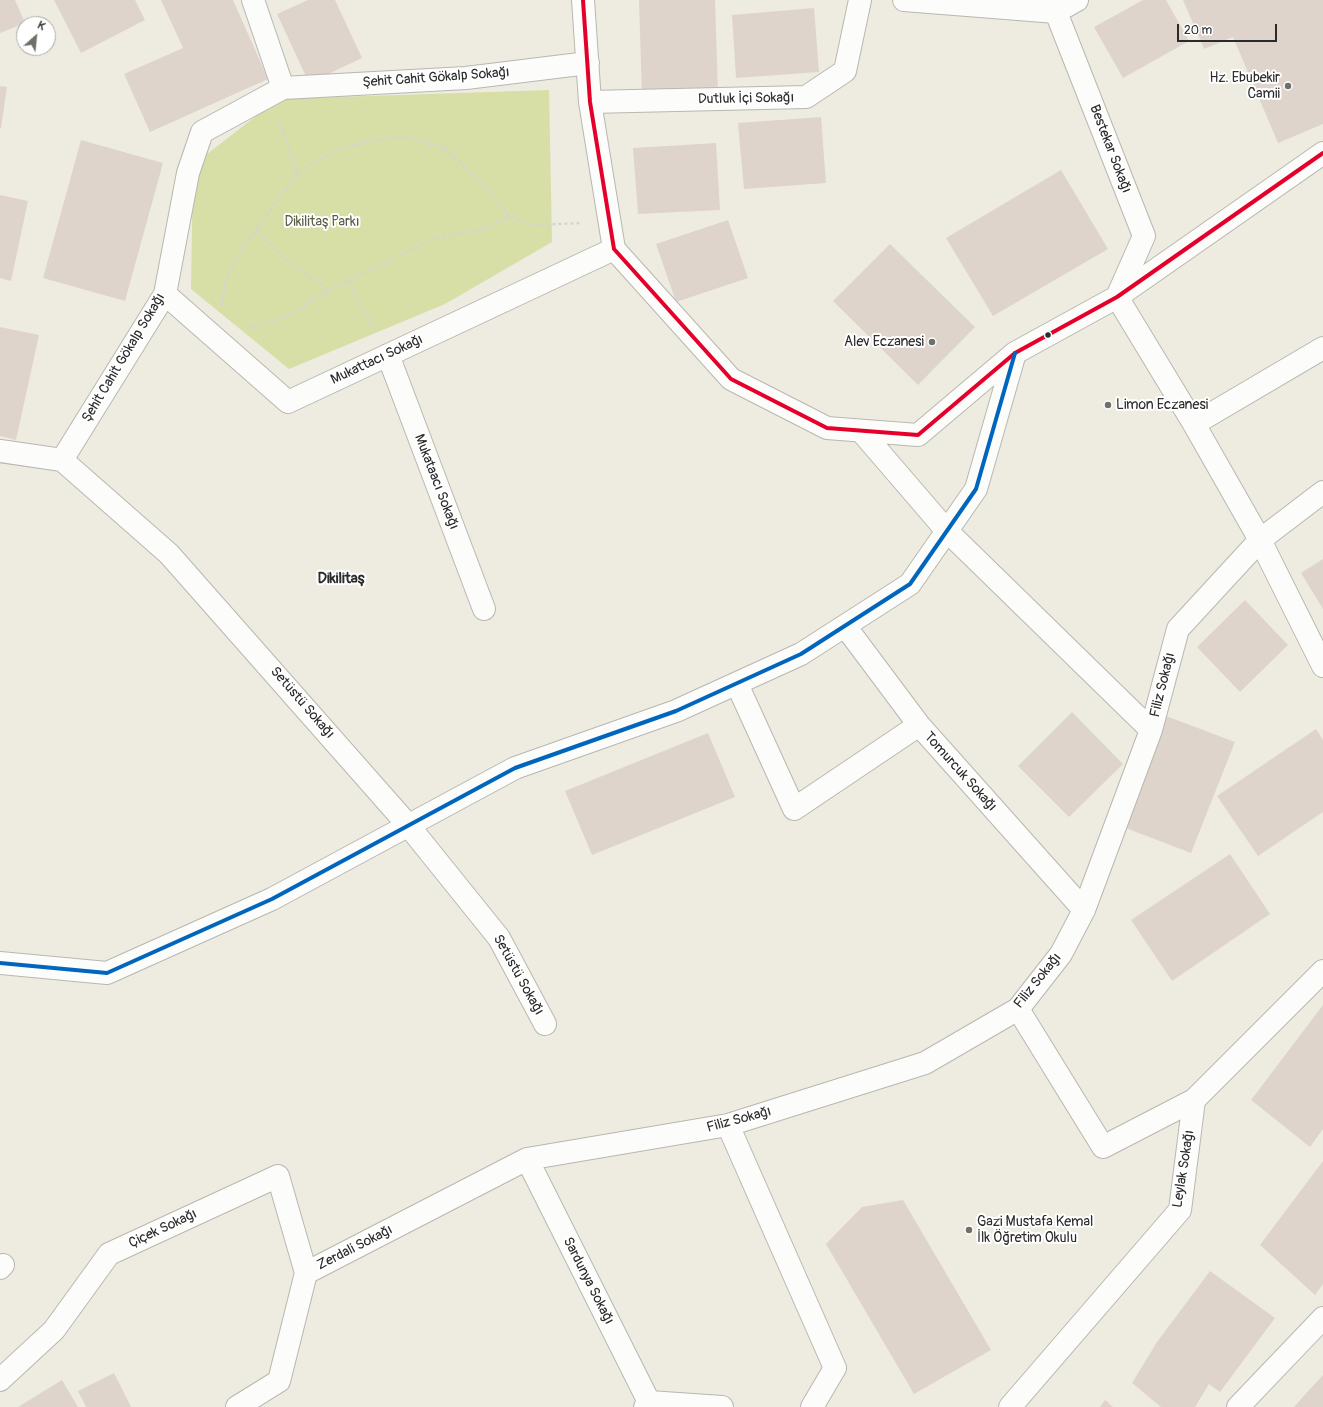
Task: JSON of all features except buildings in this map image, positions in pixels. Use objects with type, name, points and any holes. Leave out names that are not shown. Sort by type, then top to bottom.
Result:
[{"type":"street","points":[[253,0],[277,92]]},
{"type":"street","points":[[583,0],[590,102],[614,249],[731,379],[828,428],[918,434],[1015,354],[1117,297],[1323,153]]},
{"type":"street","name":"Dutluk İçi Sokağı","points":[[590,102],[806,97],[845,71],[860,0]]},
{"type":"street","points":[[904,0],[1055,6],[1077,0]]},
{"type":"street","name":"Bestekar Sokağı","points":[[1055,6],[1144,236],[1117,297]]},
{"type":"street","name":"Şehit Cahit Gökalp Sokağı","points":[[62,460],[165,294],[188,173],[202,132],[277,92],[466,78],[588,63]]},
{"type":"street","name":"Mukattacı Sokağı","points":[[165,294],[288,402],[614,249]]},
{"type":"street","points":[[1117,297],[1194,424],[1260,540],[1323,666]]},
{"type":"street","points":[[1194,424],[1323,348]]},
{"type":"street","points":[[0,963],[107,973],[272,898],[515,768],[676,711],[801,654],[910,584],[976,489],[1015,354]]},
{"type":"street","name":"Mukataacı Sokağı","points":[[388,355],[484,609]]},
{"type":"street","points":[[861,431],[947,531],[1151,730]]},
{"type":"street","points":[[0,451],[62,460]]},
{"type":"street","name":"Setüstü Sokağı","points":[[62,460],[169,554],[408,825],[499,938],[545,1024]]},
{"type":"street","name":"Filiz Sokağı","points":[[527,1159],[728,1125],[925,1063],[1018,1009],[1061,954],[1084,910],[1151,730],[1178,629],[1260,540],[1323,492]]},
{"type":"street","name":"Tomurcuk Sokağı","points":[[845,626],[919,725],[1084,910]]},
{"type":"street","points":[[737,684],[794,809],[919,725]]},
{"type":"street","points":[[1018,1009],[1103,1147],[1194,1100],[1323,971]]},
{"type":"street","name":"Leylak Sokağı","points":[[1010,1407],[1180,1210],[1194,1100]]},
{"type":"street","points":[[728,1125],[835,1368],[812,1407]]},
{"type":"street","name":"Zerdali Sokağı","points":[[237,1407],[279,1382],[306,1273],[527,1159]]},
{"type":"street","name":"Sardunya Sokağı","points":[[527,1159],[647,1405]]},
{"type":"street","name":"Çiçek Sokağı","points":[[0,1380],[54,1330],[109,1254],[278,1176],[306,1273]]},
{"type":"street","points":[[1238,1407],[1323,1318]]},
{"type":"street","points":[[647,1405],[722,1407]]},
{"type":"path","points":[[277,92],[298,175]]},
{"type":"path","points":[[225,310],[222,307],[225,282],[242,248],[300,171],[336,150],[369,141],[404,136],[445,148],[484,186],[509,216],[534,225],[610,223]]},
{"type":"path","points":[[243,324],[248,328],[285,317],[330,290],[435,238],[487,228],[509,216]]},
{"type":"path","points":[[256,230],[289,263],[330,290]]},
{"type":"path","points":[[348,281],[388,355]]},
{"type":"green space","name":"Dikilitaş Parkı","points":[[549,90],[552,242],[445,304],[289,369],[191,289],[193,165],[278,99]]},
{"type":"transit line","points":[[583,0],[590,102],[614,249],[731,379],[827,428],[918,435],[1015,353],[1117,297],[1323,153]]},
{"type":"transit line","points":[[0,963],[107,973],[272,899],[515,768],[676,711],[801,654],[910,584],[976,489],[1015,353]]},
{"type":"place","name":"Hz. Ebubekir Camii","points":[[1288,86]]},
{"type":"place","name":"Alev Eczanesi","points":[[932,342]]},
{"type":"place","name":"Limon Eczanesi","points":[[1108,405]]},
{"type":"place","name":"Gazi Mustafa Kemal İlk Öğretim Okulu","points":[[969,1230]]},
{"type":"district","name":"Dikilitaş","points":[[341,579]]}]
